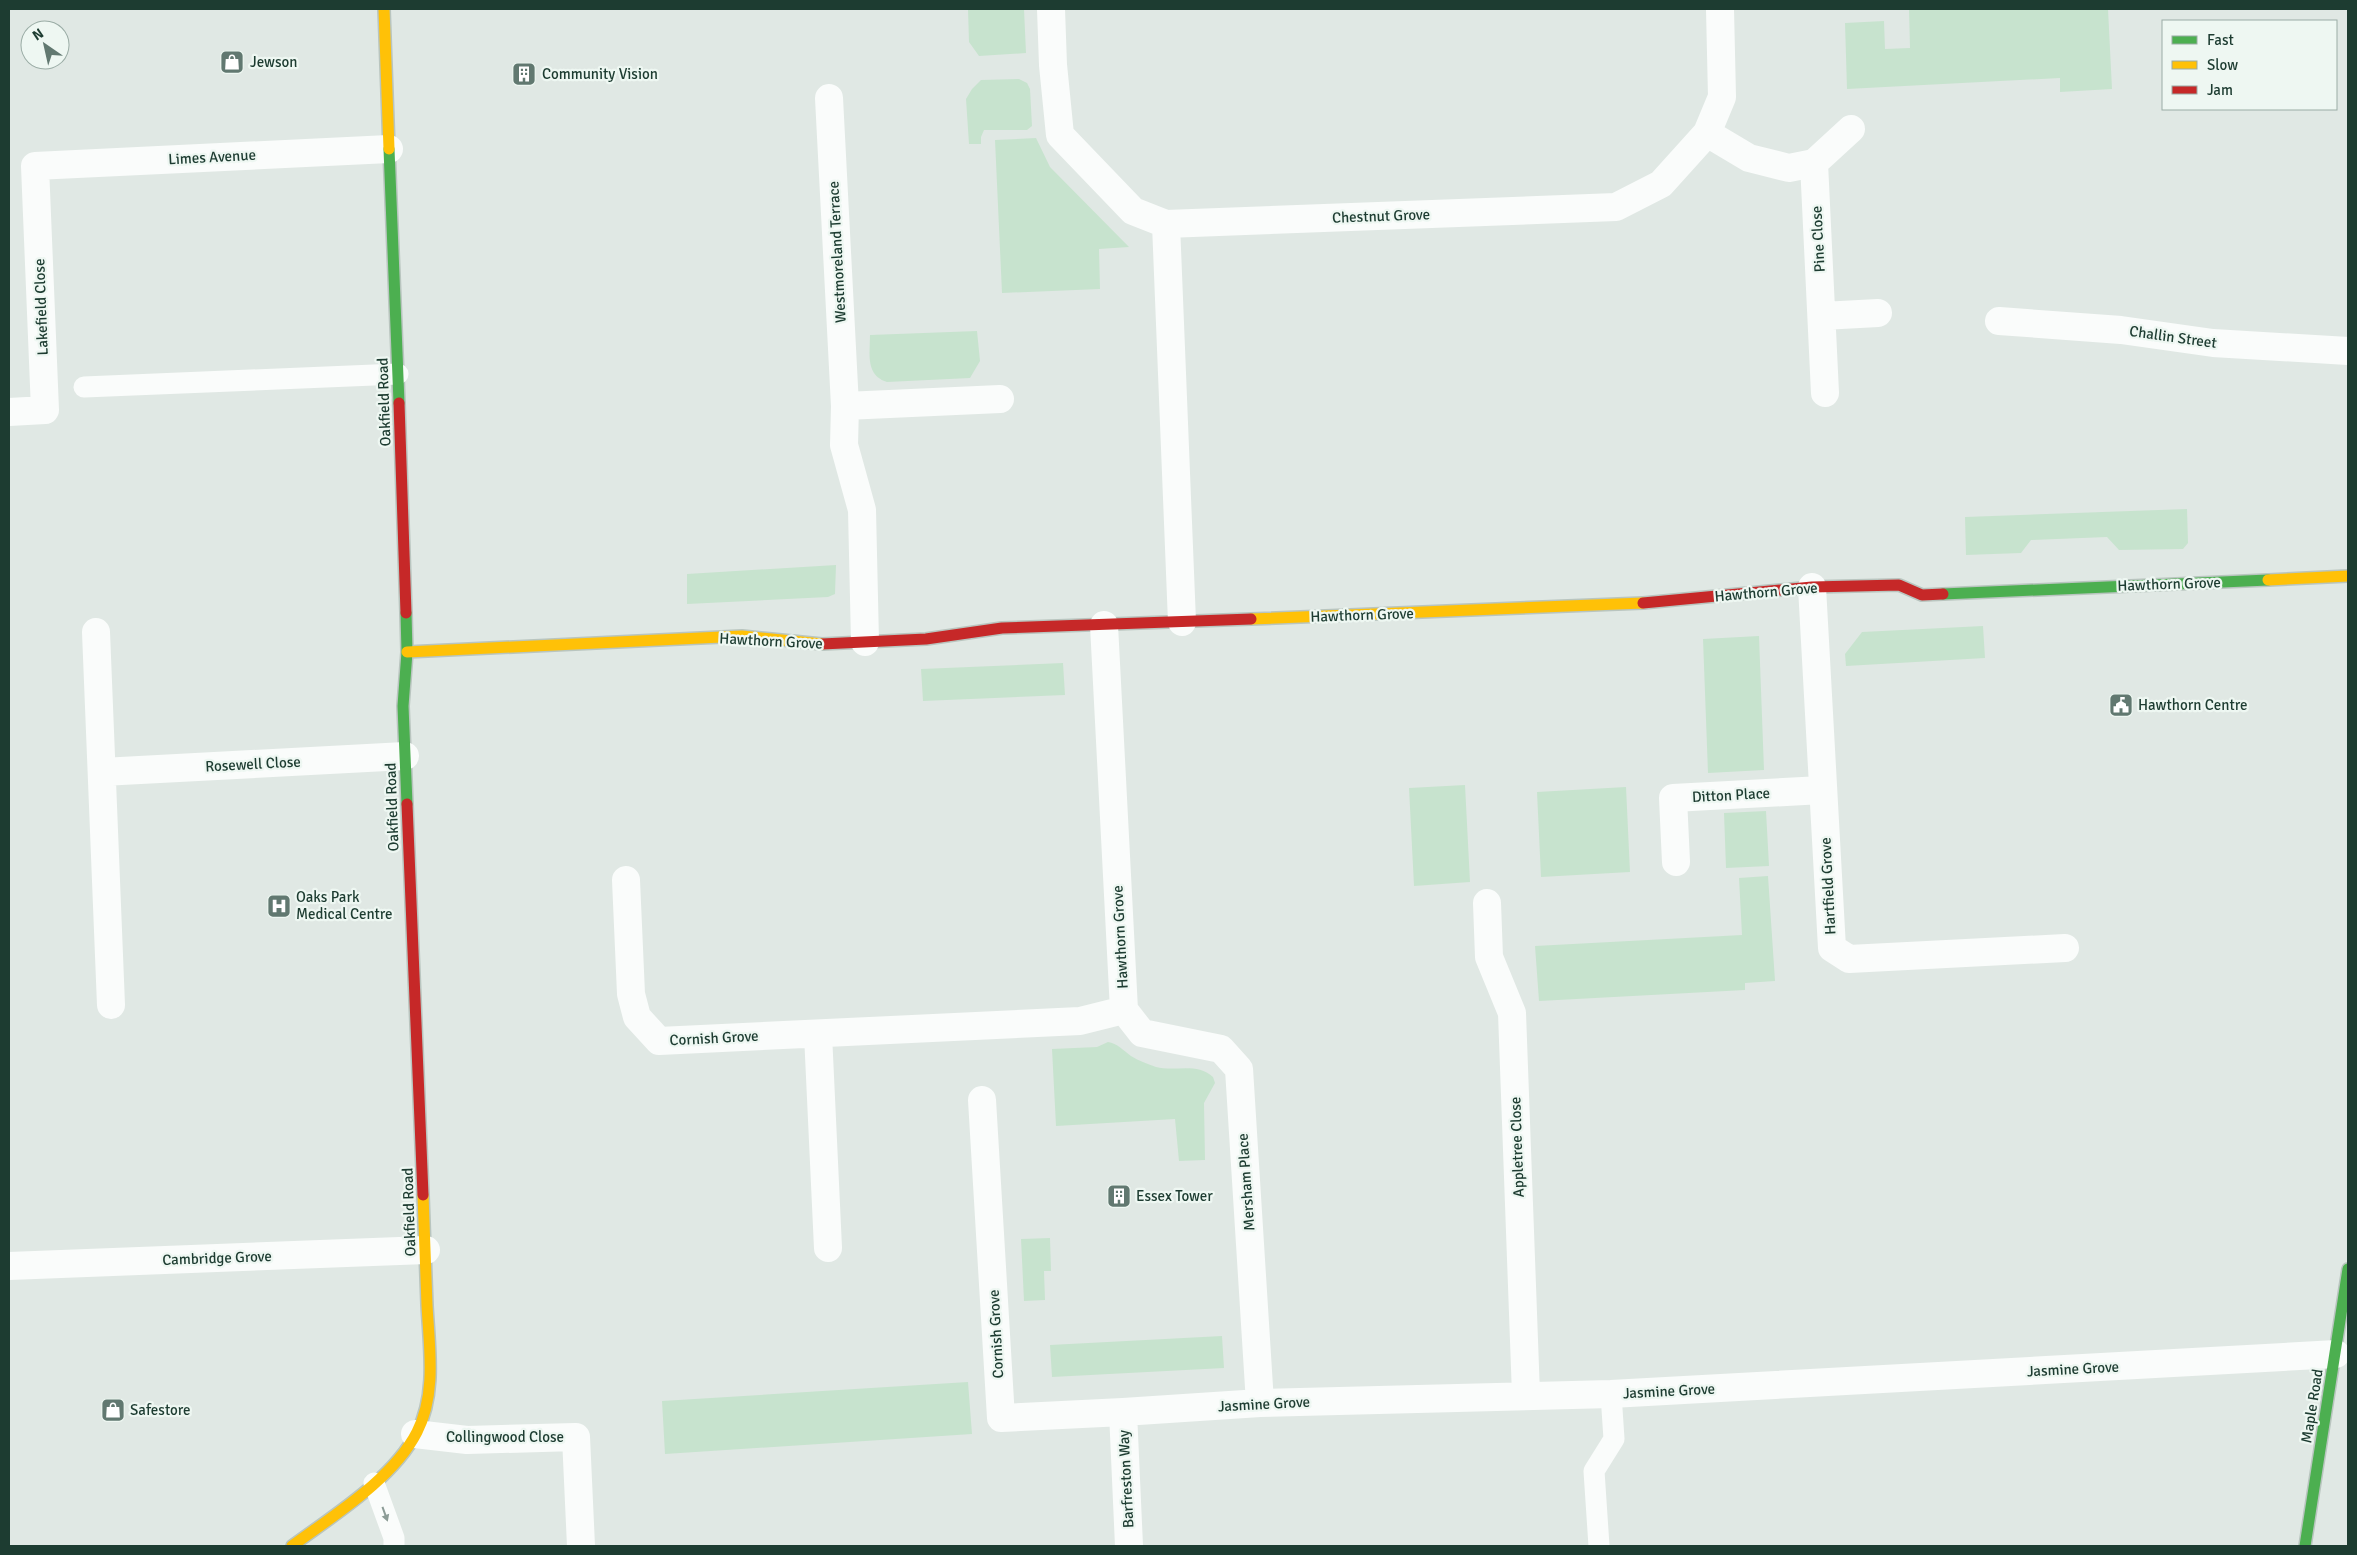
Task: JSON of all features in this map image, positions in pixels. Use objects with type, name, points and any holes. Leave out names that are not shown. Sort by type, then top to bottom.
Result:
[{"type":"street","name":"Oakfield Road","points":[[292,1546],[389,1470],[414,1434],[425,1413],[430,1375],[402,706],[407,652],[384,9]]},
{"type":"street","name":"Chestnut Grove","points":[[1051,9],[1060,135],[1133,211],[1166,224],[1616,207],[1662,184],[1707,133],[1722,96],[1720,9]]},
{"type":"street","name":"Westmoreland Terrace","points":[[828,98],[845,406],[844,445],[862,510],[865,642]]},
{"type":"street","points":[[1707,133],[1749,158],[1789,168],[1814,163],[1851,129]]},
{"type":"street","name":"Limes Avenue","points":[[34,166],[389,148]]},
{"type":"street","name":"Pine Close","points":[[1814,163],[1825,393]]},
{"type":"street","name":"Lakefield Close","points":[[9,412],[45,410],[34,166]]},
{"type":"street","points":[[1166,224],[1182,622]]},
{"type":"street","points":[[1822,316],[1878,313]]},
{"type":"street","name":"Challin Street","points":[[1999,321],[2121,330],[2213,343],[2348,351]]},
{"type":"street","points":[[845,406],[1000,398]]},
{"type":"street","name":"Hawthorn Grove","points":[[407,652],[742,636],[812,644],[865,642],[926,639],[1002,628],[1623,604],[1812,587],[1899,585],[1922,595],[2012,589],[2031,590],[2348,576]]},
{"type":"street","name":"Hartfield Grove","points":[[1812,587],[1832,948],[1849,959],[2065,948]]},
{"type":"street","name":"Hawthorn Grove","points":[[1104,625],[1124,1010],[1142,1033]]},
{"type":"street","points":[[96,632],[112,1005]]},
{"type":"street","name":"Rosewell Close","points":[[102,772],[405,756]]},
{"type":"street","name":"Ditton Place","points":[[1676,862],[1673,798],[1822,790]]},
{"type":"street","name":"Cornish Grove","points":[[626,880],[631,994],[637,1017],[659,1041],[1080,1020],[1124,1010]]},
{"type":"street","name":"Appletree Close","points":[[1487,903],[1488,957],[1512,1013],[1526,1395]]},
{"type":"street","name":"Mersham Place","points":[[1142,1033],[1221,1049],[1239,1069],[1260,1403]]},
{"type":"street","points":[[818,1034],[828,1248]]},
{"type":"street","name":"Cornish Grove","points":[[982,1100],[1001,1418]]},
{"type":"street","name":"Cambridge Grove","points":[[9,1266],[426,1250]]},
{"type":"street","name":"Maple Road","points":[[2306,1546],[2348,1269]]},
{"type":"street","name":"Jasmine Grove","points":[[1001,1418],[1260,1403],[1611,1394],[2336,1354]]},
{"type":"street","name":"Barfreston Way","points":[[1123,1412],[1129,1546]]},
{"type":"street","name":"Collingwood Close","points":[[414,1434],[467,1440],[576,1437],[581,1546]]},
{"type":"lane","points":[[84,387],[398,374]]},
{"type":"lane","points":[[1599,1546],[1594,1471],[1614,1439],[1611,1394]]},
{"type":"lane","points":[[374,1483],[394,1538],[394,1546]]},
{"type":"green space","points":[[968,9],[1024,9],[1026,53],[979,56],[969,42]]},
{"type":"green space","points":[[1909,9],[2108,9],[2112,89],[2060,92],[2060,78],[1847,89],[1845,23],[1884,21],[1885,49],[1910,48]]},
{"type":"green space","points":[[1019,79],[1027,83],[1030,89],[1032,126],[1027,130],[984,130],[981,144],[969,144],[966,99],[972,89],[981,80]]},
{"type":"green space","points":[[1036,138],[1050,167],[1129,247],[1099,249],[1100,289],[1002,293],[995,140]]},
{"type":"green space","points":[[977,331],[980,361],[970,378],[887,382],[875,374],[870,363],[870,335]]},
{"type":"green space","points":[[2187,509],[2188,543],[2183,549],[2119,550],[2107,537],[2031,540],[2021,553],[1966,555],[1965,517]]},
{"type":"green space","points":[[836,565],[835,594],[828,597],[687,604],[687,574]]},
{"type":"green space","points":[[1983,626],[1985,658],[1846,666],[1845,654],[1862,632]]},
{"type":"green space","points":[[1759,636],[1764,770],[1708,773],[1703,639]]},
{"type":"green space","points":[[1063,663],[1065,695],[923,701],[921,669]]},
{"type":"green space","points":[[1465,785],[1470,882],[1414,886],[1409,788]]},
{"type":"green space","points":[[1626,787],[1630,872],[1541,877],[1537,792]]},
{"type":"green space","points":[[1766,811],[1769,866],[1726,868],[1724,813]]},
{"type":"green space","points":[[1768,876],[1775,981],[1745,983],[1745,990],[1539,1001],[1535,946],[1742,935],[1739,878]]},
{"type":"green space","points":[[1108,1042],[1134,1058],[1156,1067],[1200,1070],[1207,1072],[1213,1077],[1215,1083],[1204,1103],[1205,1160],[1179,1161],[1175,1119],[1056,1126],[1052,1049],[1097,1047]]},
{"type":"green space","points":[[1050,1238],[1051,1271],[1044,1271],[1045,1300],[1024,1301],[1021,1239]]},
{"type":"green space","points":[[1222,1336],[1224,1368],[1052,1377],[1050,1345]]},
{"type":"green space","points":[[968,1382],[972,1434],[665,1454],[662,1401]]},
{"type":"traffic: fast","points":[[389,149],[399,403]]},
{"type":"traffic: fast","points":[[1943,594],[2268,580]]},
{"type":"traffic: fast","points":[[406,613],[407,652],[403,706],[407,804]]},
{"type":"traffic: fast","points":[[2305,1546],[2348,1269]]},
{"type":"traffic: slow","points":[[384,9],[389,149]]},
{"type":"traffic: slow","points":[[2268,580],[2348,576]]},
{"type":"traffic: slow","points":[[1251,619],[1643,603]]},
{"type":"traffic: slow","points":[[407,652],[742,636],[822,644]]},
{"type":"traffic: slow","points":[[292,1546],[344,1509],[378,1481],[406,1449],[417,1432],[423,1417],[427,1401],[430,1369],[423,1195]]},
{"type":"traffic: jam","points":[[399,403],[406,613]]},
{"type":"traffic: jam","points":[[1643,603],[1812,587],[1899,585],[1922,595],[1943,594]]},
{"type":"traffic: jam","points":[[822,644],[926,639],[1002,628],[1251,619]]},
{"type":"traffic: jam","points":[[407,804],[423,1195]]},
{"type":"place","name":"Jewson","points":[[232,62]]},
{"type":"place","name":"Community Vision","points":[[524,74]]},
{"type":"place","name":"Hawthorn Centre","points":[[2121,705]]},
{"type":"place","name":"Oaks Park Medical Centre","points":[[279,906]]},
{"type":"place","name":"Essex Tower","points":[[1119,1196]]},
{"type":"place","name":"Safestore","points":[[113,1410]]}]
